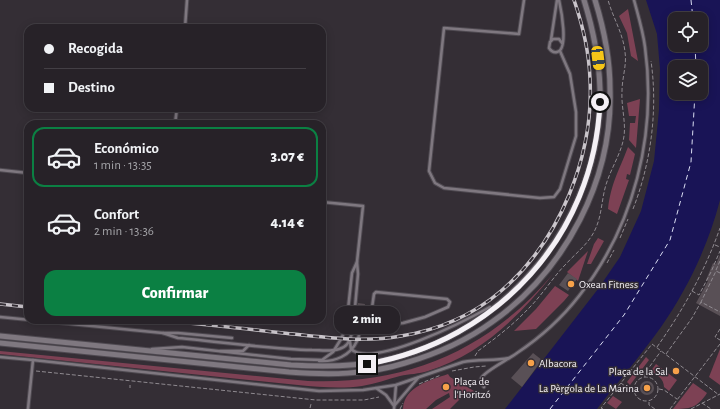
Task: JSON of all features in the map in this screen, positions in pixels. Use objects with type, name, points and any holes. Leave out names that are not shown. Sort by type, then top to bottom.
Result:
[{"type":"street","points":[[0,336],[310,366],[341,366],[367,364],[412,353],[440,341],[481,318],[506,299],[536,268],[564,228],[575,207],[584,182],[592,156],[599,113],[599,69],[593,29],[584,0]]},
{"type":"street","points":[[0,343],[324,374],[364,372],[405,364],[443,350],[471,335],[492,322],[513,305],[543,275],[572,234],[584,211],[594,186],[607,137],[610,90],[606,44],[595,0]]},
{"type":"lane","points":[[185,24],[188,0]]},
{"type":"lane","points":[[524,0],[519,34],[444,28],[429,171],[435,183],[444,188],[540,198],[554,197],[560,189],[576,136],[576,112],[570,74],[560,51]]},
{"type":"lane","points":[[558,0],[549,44],[550,50],[556,52],[560,51]]},
{"type":"lane","points":[[558,0],[564,27],[562,42],[563,46],[560,51]]},
{"type":"lane","points":[[484,388],[481,384],[482,377],[540,336],[573,304],[601,265],[627,212],[640,169],[645,141],[648,89],[645,46],[634,0]]},
{"type":"lane","points":[[551,40],[556,38],[562,42]]},
{"type":"lane","points":[[0,170],[24,173]]},
{"type":"lane","points":[[326,202],[363,206],[357,262],[358,274],[350,342],[351,350],[357,354],[384,352],[411,344],[462,322],[506,299]]},
{"type":"lane","points":[[320,361],[330,355],[334,350],[346,328],[352,273],[357,262]]},
{"type":"lane","points":[[140,350],[182,348],[320,361],[334,360],[345,355],[351,350],[356,342],[359,332],[363,327],[403,323],[425,317],[448,307],[450,302],[446,299],[376,292],[374,294],[370,320],[358,324],[352,332]]},
{"type":"lane","points":[[0,317],[24,319]]},
{"type":"lane","points":[[347,322],[350,319],[353,322]]},
{"type":"lane","points":[[71,324],[232,338]]},
{"type":"lane","points":[[163,333],[178,338],[297,349],[334,350],[340,349],[350,342]]},
{"type":"lane","points":[[215,352],[224,350],[243,351],[250,345]]},
{"type":"lane","points":[[0,357],[319,391],[363,390],[375,388],[418,378],[464,362],[509,358]]},
{"type":"lane","points":[[28,409],[33,360]]},
{"type":"lane","points":[[394,408],[418,378]]},
{"type":"lane","points":[[394,408],[396,384]]},
{"type":"lane","points":[[375,388],[386,395],[394,408]]},
{"type":"path","points":[[632,211],[646,167],[651,139],[653,87],[650,56]]},
{"type":"path","points":[[620,239],[629,218]]},
{"type":"path","points":[[657,347],[676,319],[692,291],[704,268],[720,228]]},
{"type":"path","points":[[714,245],[720,247]]},
{"type":"path","points":[[605,266],[614,251]]},
{"type":"path","points":[[692,291],[699,295],[720,251]]},
{"type":"path","points":[[666,354],[692,318],[720,261]]},
{"type":"path","points":[[716,271],[720,273]]},
{"type":"path","points":[[701,302],[720,312]]},
{"type":"path","points":[[720,329],[715,337],[720,340]]},
{"type":"path","points":[[603,409],[601,408],[652,344],[719,394],[691,409]]},
{"type":"path","points":[[670,409],[720,344]]},
{"type":"path","points":[[645,377],[645,373],[661,351]]},
{"type":"path","points":[[645,377],[657,382],[659,389],[656,397],[649,401],[638,398],[634,390],[636,383],[645,377]]},
{"type":"path","points":[[621,383],[631,391],[634,390]]},
{"type":"path","points":[[659,389],[664,390],[677,400]]},
{"type":"path","points":[[649,401],[650,405],[654,409]]},
{"type":"path","points":[[702,403],[711,409]]},
{"type":"shaded area","points":[[646,0],[720,0],[720,200],[710,234],[696,266],[680,297],[661,327],[597,409],[505,409],[598,289],[620,257],[641,211],[654,161],[659,110],[660,69],[657,34]]},
{"type":"shaded area","points":[[628,9],[638,61],[631,56],[627,33],[619,16]]},
{"type":"shaded area","points":[[640,99],[636,148],[629,140],[630,123],[635,123],[636,116],[629,116],[627,103]]},
{"type":"shaded area","points":[[628,147],[635,154],[630,175],[627,174],[626,179],[629,180],[617,214],[608,209],[609,200]]},
{"type":"shaded area","points":[[598,238],[604,241],[591,264],[587,264],[594,244]]},
{"type":"shaded area","points":[[588,251],[578,281],[567,272]]},
{"type":"shaded area","points":[[553,274],[513,319],[482,344],[465,355],[428,371],[400,376],[362,386],[338,388],[306,386],[0,354],[0,351],[308,381],[344,381],[379,377],[412,369],[444,358],[473,342],[502,323],[528,301]]},
{"type":"shaded area","points":[[555,286],[569,295],[564,301],[536,329],[514,331],[536,309]]},
{"type":"shaded area","points":[[720,349],[720,385],[709,377]]},
{"type":"shaded area","points":[[646,357],[649,360],[630,385],[627,382]]},
{"type":"shaded area","points":[[656,364],[677,380],[669,391],[664,387],[660,377],[650,372]]},
{"type":"shaded area","name":"Plaça de l'Horitzó","points":[[448,374],[450,377],[474,391],[470,397],[466,393],[450,409],[432,409],[450,397],[449,393],[436,400],[426,409],[403,409],[408,395],[413,389]]},
{"type":"shaded area","points":[[693,383],[707,393],[700,402],[693,407],[673,409]]},
{"type":"shaded area","points":[[613,396],[622,402],[616,409],[607,403]]},
{"type":"building","points":[[720,255],[720,316],[696,303],[708,281],[706,280],[713,263],[716,264]]},
{"type":"building","points":[[568,273],[577,279],[568,291],[559,285]]},
{"type":"building","points":[[358,303],[365,304],[364,313],[357,312]]},
{"type":"building","points":[[533,353],[542,360],[522,387],[511,378]]},
{"type":"building","name":"La Pèrgola de La Marina","points":[[647,381],[652,383],[654,388],[652,393],[647,395],[642,393],[640,388],[642,383]]},
{"type":"ferry route","points":[[691,0],[692,12]]},
{"type":"ferry route","points":[[695,52],[696,60]]},
{"type":"ferry route","points":[[550,409],[624,315],[670,240],[691,162],[695,100]]},
{"type":"railway","points":[[199,324],[327,338],[386,338],[428,330],[442,325],[467,314],[490,300],[501,291],[522,271],[556,222],[569,195],[579,166],[586,137],[590,108],[590,79],[585,39],[574,0]]},
{"type":"railway","points":[[0,304],[24,307]]},
{"type":"place","name":"Oxean Fitness","points":[[571,284]]},
{"type":"place","name":"Albacora","points":[[531,363]]},
{"type":"place","name":"Plaça de la Sal","points":[[676,371]]},
{"type":"place","name":"Plaça de l'Horitzó","points":[[446,387]]},
{"type":"place","name":"La Pèrgola de La Marina","points":[[647,388]]},
{"type":"route","points":[[367,364],[412,353],[466,328],[486,315],[506,299],[536,268],[564,228],[575,207],[592,156],[600,102]]}]
